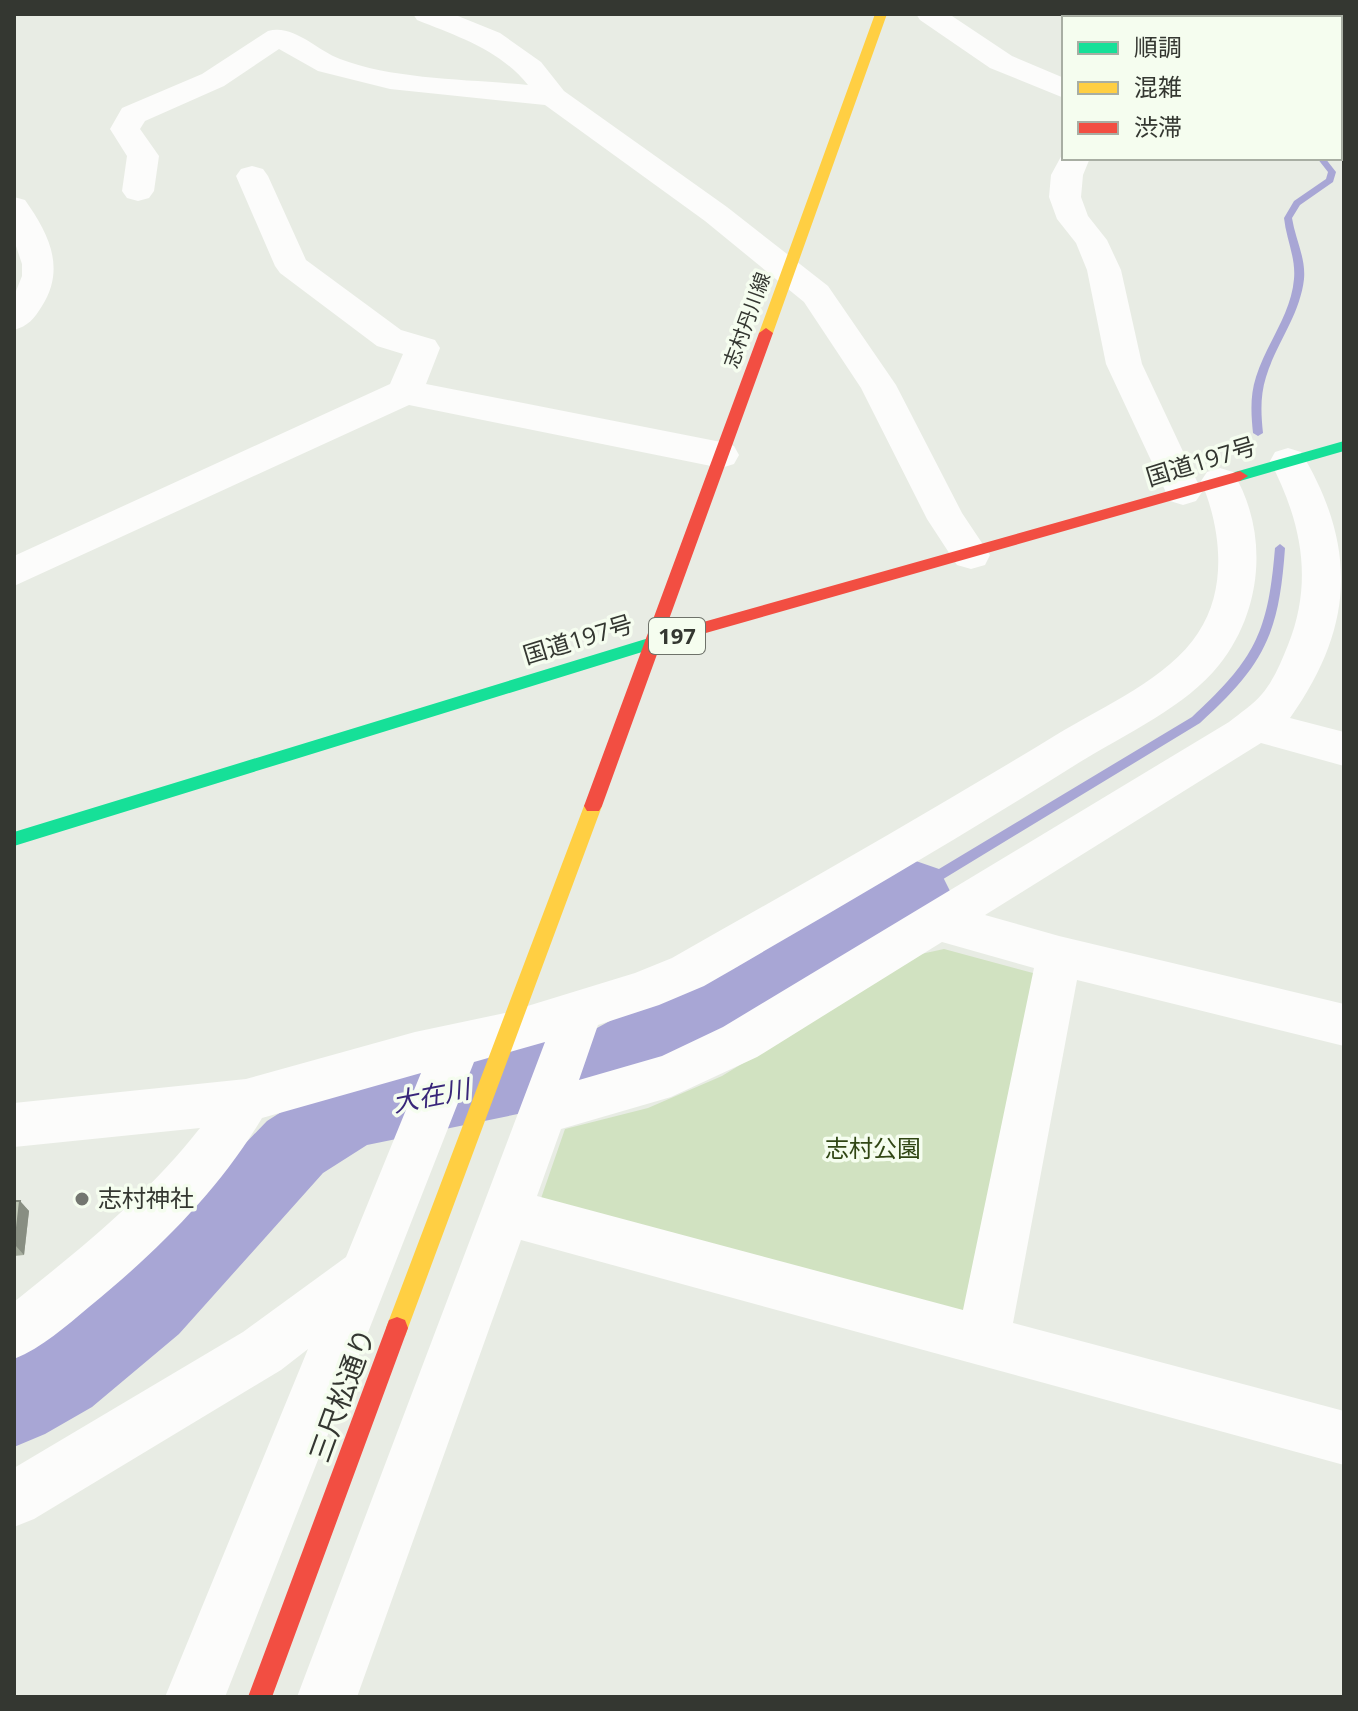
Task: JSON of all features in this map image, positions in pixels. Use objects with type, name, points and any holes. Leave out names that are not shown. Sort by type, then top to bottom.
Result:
[{"type":"main road","name":"志村丹川線","points":[[477,1049],[655,642],[881,14]]},
{"type":"main road","name":"国道197号","points":[[14,839],[655,642],[971,555],[1344,446]]},
{"type":"main road","name":"三尺松通り","points":[[260,1697],[452,1117]]},
{"type":"street","points":[[427,14],[490,39],[530,68],[553,97],[789,269],[816,294],[878,385],[946,519],[971,555]]},
{"type":"street","points":[[930,14],[1001,62],[1062,88]]},
{"type":"street","points":[[138,191],[143,156],[125,129],[133,115],[213,80],[278,37],[329,65],[390,80],[553,97]]},
{"type":"street","points":[[14,1125],[246,1101],[575,1024],[688,972],[946,824],[1181,679],[1208,651],[1227,619],[1235,583],[1236,536],[1232,510],[1202,487],[1124,364],[1104,270],[1091,240],[1073,219],[1065,197],[1067,175],[1073,160]]},
{"type":"street","points":[[252,176],[292,266],[389,338],[423,348],[405,392]]},
{"type":"street","points":[[14,207],[40,261],[25,289],[29,303],[14,319]]},
{"type":"street","points":[[14,572],[405,392],[721,455]]},
{"type":"street","points":[[545,1104],[671,1075],[740,1042],[1204,761],[1276,706],[1311,638],[1324,568],[1328,520],[1288,461]]},
{"type":"street","points":[[1254,725],[1344,749]]},
{"type":"street","points":[[940,922],[1059,956],[1344,1025]]},
{"type":"street","points":[[983,1340],[1059,956]]},
{"type":"street","points":[[327,1697],[575,1024]]},
{"type":"street","points":[[195,1697],[367,1273],[452,1117],[477,1049]]},
{"type":"street","points":[[14,1333],[84,1278],[186,1181],[232,1127],[246,1101]]},
{"type":"street","points":[[506,1212],[1344,1438]]},
{"type":"street","points":[[14,1499],[262,1351],[367,1273]]},
{"type":"green space","name":"志村公園","points":[[944,949],[1033,973],[1043,986],[966,1318],[538,1207],[565,1129],[648,1108],[722,1076],[921,954]]},
{"type":"building","points":[[14,1201],[20,1201],[14,1246]]},
{"type":"waterway","points":[[1258,433],[1260,379],[1293,304],[1299,279],[1288,218],[1297,203],[1330,180],[1332,172],[1323,160]]},
{"type":"waterway","points":[[913,891],[1196,720],[1218,700],[1250,663],[1269,625],[1280,548]]},
{"type":"waterway","name":"大在川","points":[[14,1403],[61,1376],[149,1304],[295,1147],[350,1112],[611,1060],[913,891]]},
{"type":"traffic: fast","points":[[1240,476],[1344,446]]},
{"type":"traffic: fast","points":[[14,839],[662,640]]},
{"type":"traffic: slow","points":[[766,333],[881,14]]},
{"type":"traffic: slow","points":[[397,1328],[593,806]]},
{"type":"traffic: jam","points":[[593,806],[766,333]]},
{"type":"traffic: jam","points":[[662,640],[1240,476]]},
{"type":"traffic: jam","points":[[260,1697],[397,1328]]},
{"type":"place","name":"志村神社","points":[[82,1199]]}]
